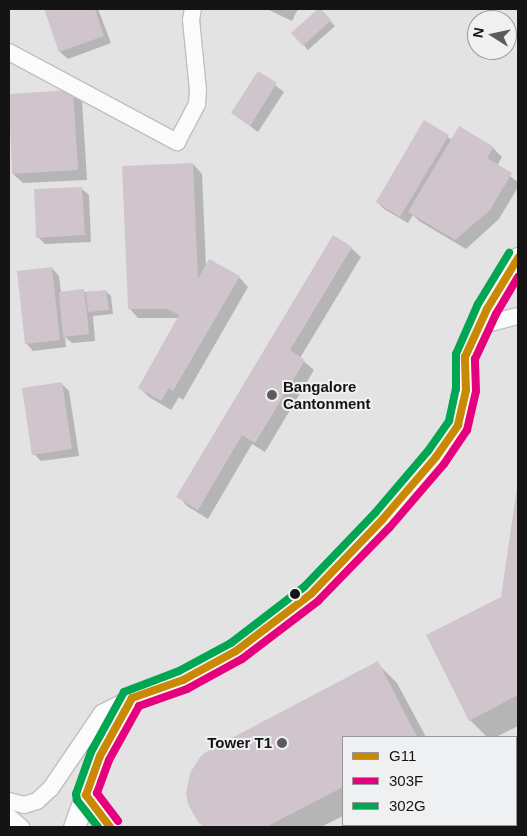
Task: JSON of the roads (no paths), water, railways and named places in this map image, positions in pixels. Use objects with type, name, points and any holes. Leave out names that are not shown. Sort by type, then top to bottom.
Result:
[{"type":"main road","points":[[74,827],[100,756],[132,698],[183,680],[236,651],[311,594],[382,520],[436,457],[458,425],[466,390],[465,357],[479,326],[518,258]]},
{"type":"main road","points":[[86,795],[110,827]]},
{"type":"street","points":[[9,52],[177,142],[197,104],[198,90],[191,20],[193,9]]},
{"type":"street","points":[[479,326],[518,316]]},
{"type":"street","points":[[9,801],[24,805],[38,801],[51,788],[102,713],[132,698]]},
{"type":"street","points":[[9,818],[21,827]]},
{"type":"place","name":"Bangalore Cantonment","points":[[272,395]]},
{"type":"place","name":"Tower T1","points":[[282,743]]}]
